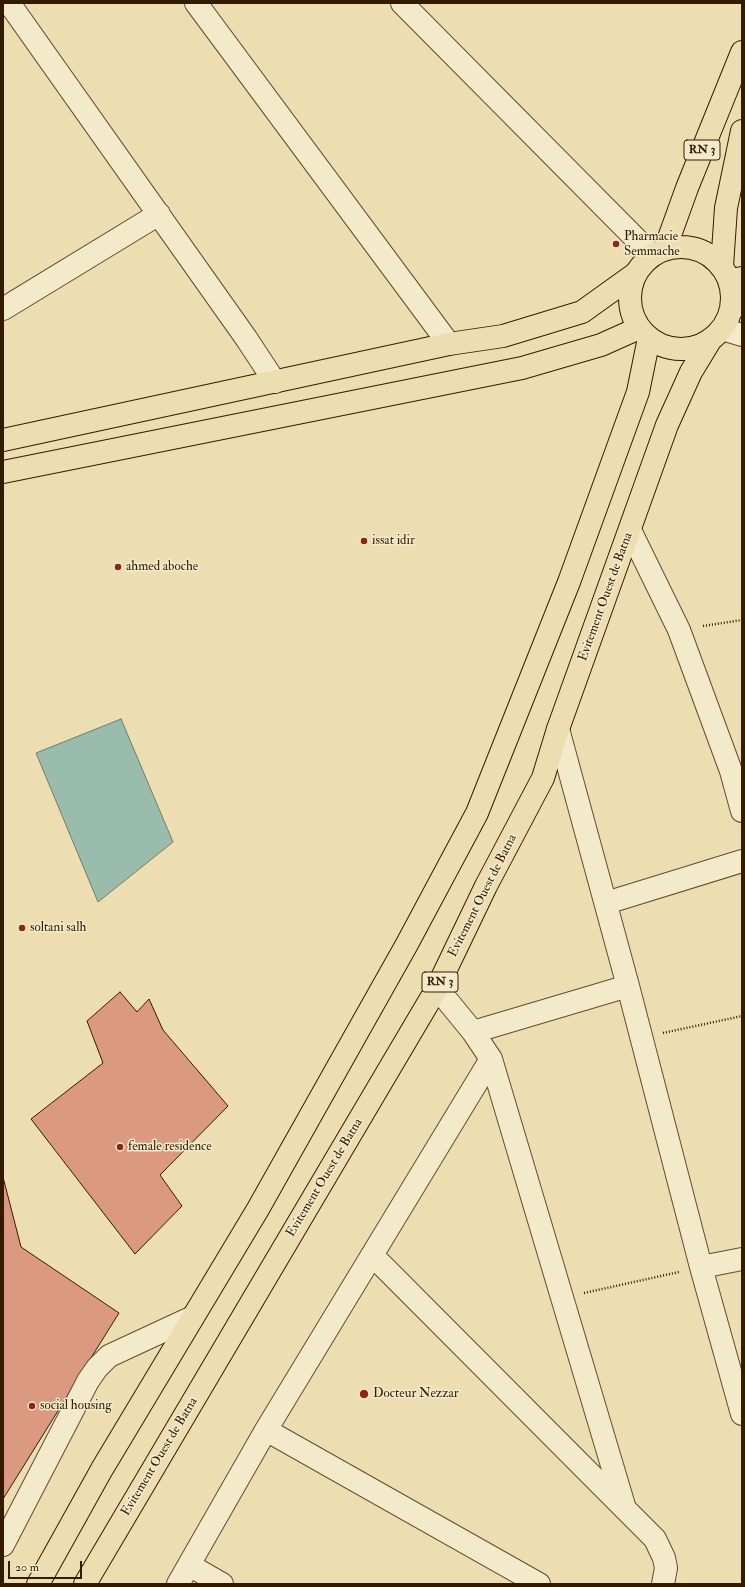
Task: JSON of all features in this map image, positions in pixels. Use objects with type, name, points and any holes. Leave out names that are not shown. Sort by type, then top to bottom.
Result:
[{"type":"main road","name":"RN 3","points":[[659,252],[742,52]]},
{"type":"main road","name":"RN 3","points":[[731,275],[726,208],[742,131]]},
{"type":"main road","points":[[681,246],[696,248],[711,256],[731,275],[733,294],[737,306],[725,334],[698,346],[685,349],[660,345],[644,333],[632,316],[629,302],[630,288],[635,274],[642,263],[659,252],[681,246]]},
{"type":"main road","points":[[3,440],[449,344],[503,336],[582,312],[635,274]]},
{"type":"main road","points":[[3,472],[522,368],[644,333]]},
{"type":"main road","points":[[38,1584],[102,1469],[262,1202],[406,944],[477,813],[569,582],[638,392],[644,333]]},
{"type":"main road","name":"Evitement Ouest de Batna","points":[[85,1584],[437,988],[486,886],[543,778],[558,729],[667,425],[690,372],[725,334]]},
{"type":"street","points":[[9,3],[159,214],[275,382]]},
{"type":"street","points":[[196,3],[449,344]]},
{"type":"street","points":[[402,3],[659,252]]},
{"type":"street","points":[[3,309],[159,214]]},
{"type":"street","points":[[630,530],[679,630],[731,771],[742,811]]},
{"type":"street","points":[[558,729],[642,1038],[701,1267],[742,1414]]},
{"type":"street","points":[[606,903],[742,861]]},
{"type":"street","points":[[473,1032],[628,986]]},
{"type":"street","points":[[437,988],[473,1032],[492,1059],[561,1298],[625,1509]]},
{"type":"street","points":[[178,1584],[266,1430],[492,1059]]},
{"type":"street","points":[[372,1255],[655,1538],[664,1558],[666,1568],[663,1584]]},
{"type":"street","points":[[701,1267],[742,1258]]},
{"type":"street","points":[[3,1545],[88,1381],[97,1368],[109,1356],[193,1317]]},
{"type":"street","points":[[266,1430],[538,1584]]},
{"type":"street","points":[[189,1565],[222,1584]]},
{"type":"path","points":[[679,630],[742,620]]},
{"type":"path","points":[[642,1038],[742,1016]]},
{"type":"path","points":[[561,1298],[701,1267]]},
{"type":"shaded area","points":[[121,719],[173,842],[98,902],[36,753]]},
{"type":"building","name":"female residence","points":[[120,992],[137,1012],[149,999],[163,1030],[228,1106],[160,1175],[182,1206],[135,1254],[31,1119],[103,1063],[87,1021]]},
{"type":"building","name":"social housing","points":[[3,1177],[21,1247],[119,1313],[3,1499]]},
{"type":"place","name":"Pharmacie Semmache","points":[[616,244]]},
{"type":"place","name":"issat idir","points":[[364,541]]},
{"type":"place","name":"ahmed aboche","points":[[118,567]]},
{"type":"place","name":"soltani salh","points":[[22,928]]},
{"type":"place","name":"female residence","points":[[120,1147]]},
{"type":"place","name":"Docteur Nezzar","points":[[364,1394]]},
{"type":"place","name":"social housing","points":[[32,1406]]}]
